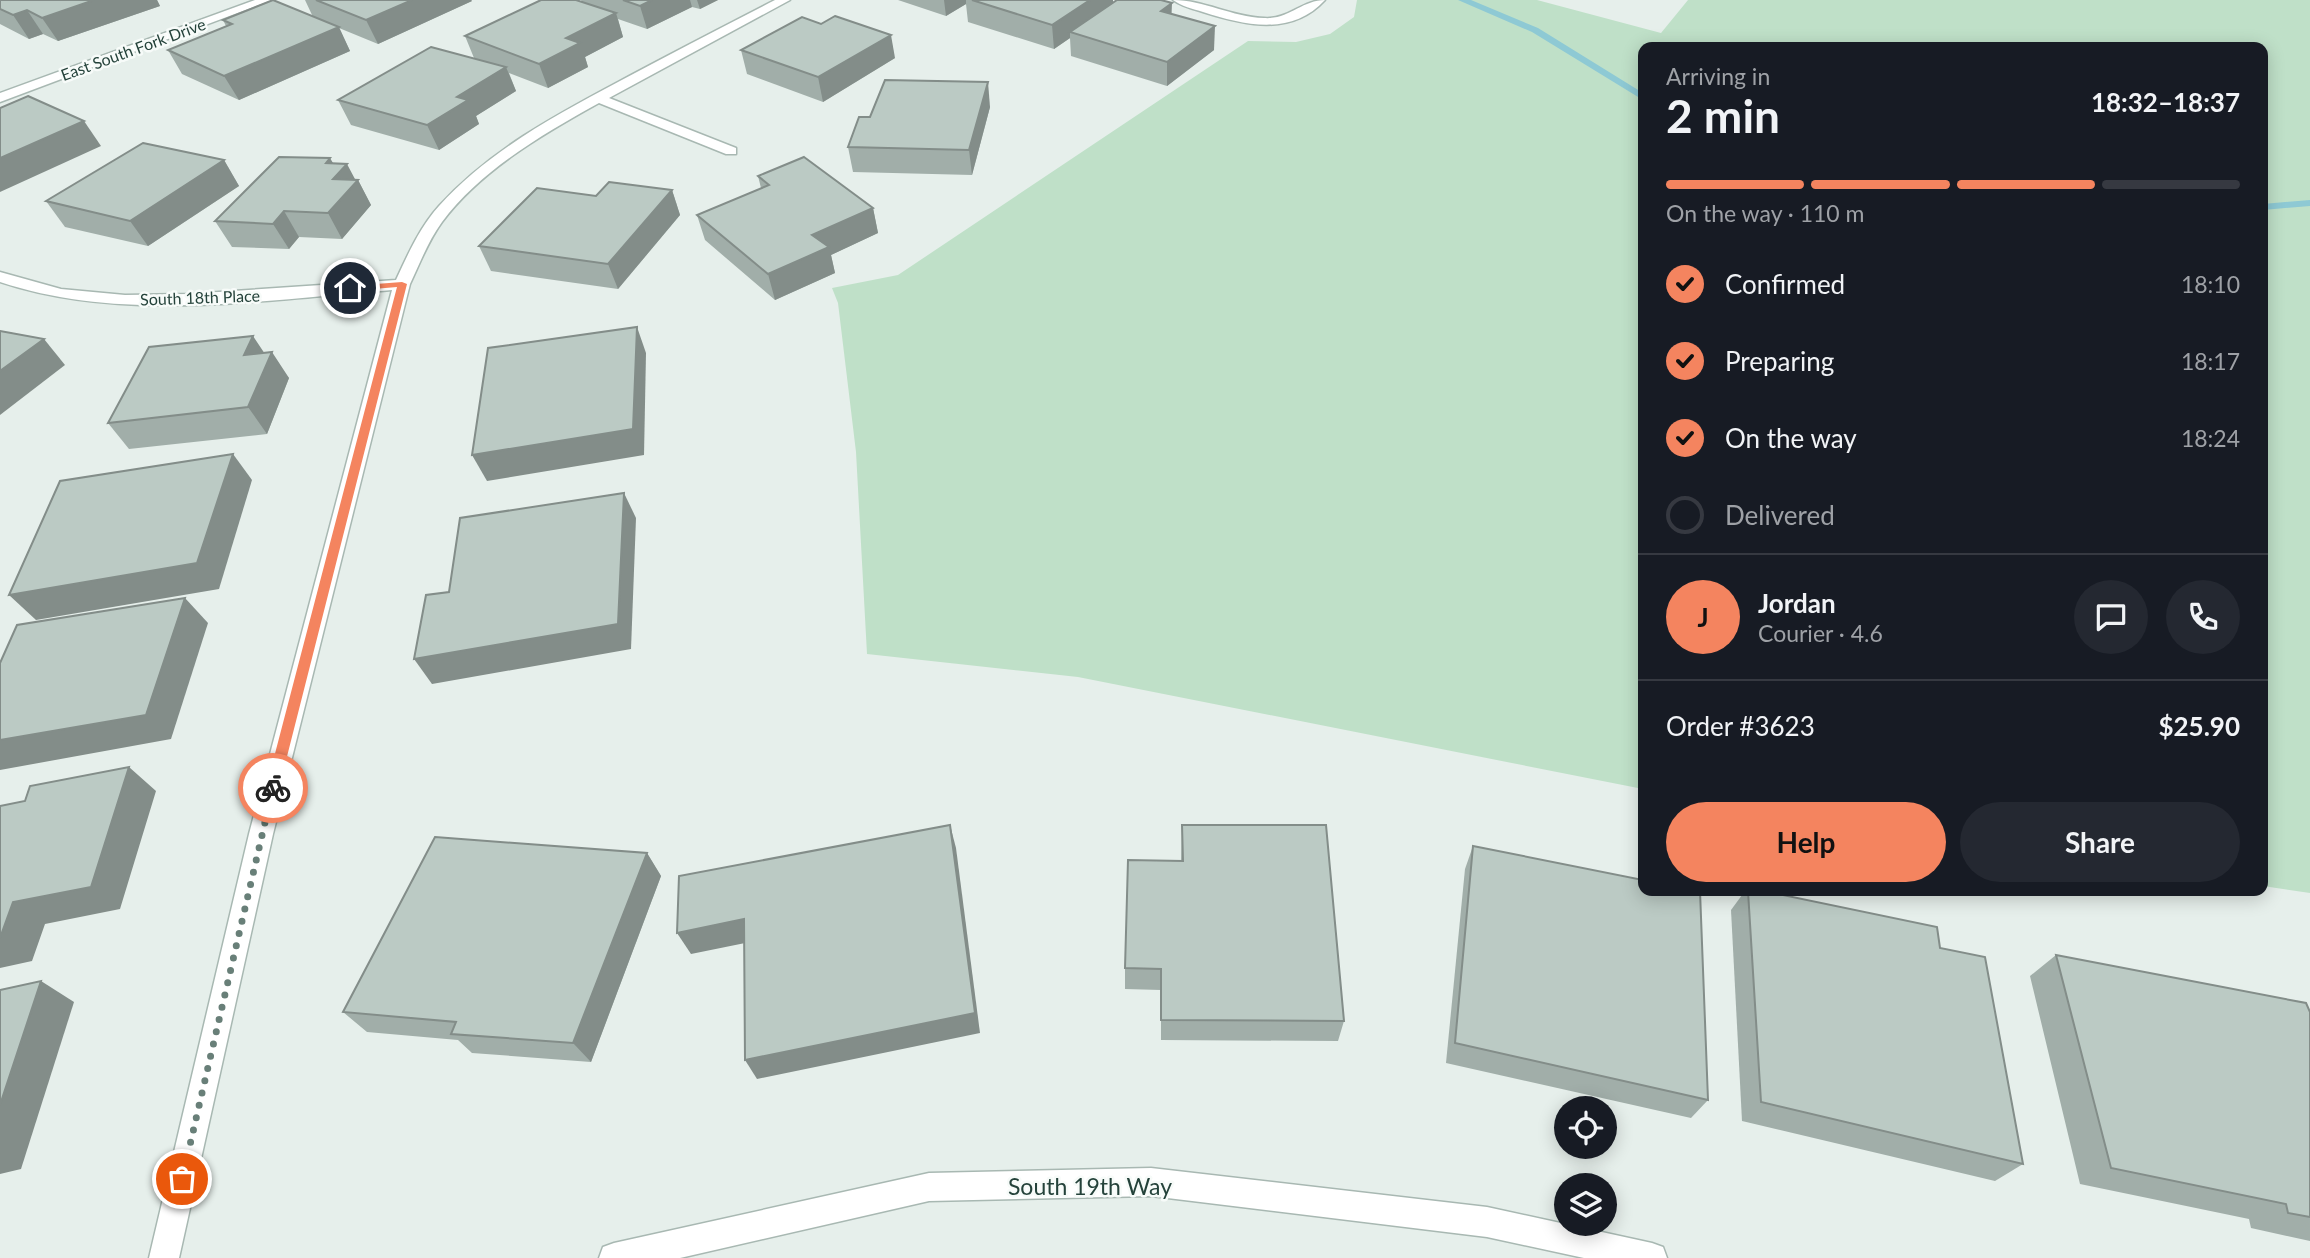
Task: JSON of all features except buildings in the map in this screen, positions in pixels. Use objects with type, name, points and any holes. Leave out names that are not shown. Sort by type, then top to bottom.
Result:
[{"type":"street","name":"East South Fork Drive","points":[[0,98],[266,0]]},
{"type":"street","points":[[164,1258],[261,834],[402,284],[419,244],[442,211],[466,187],[516,147],[598,98],[784,0]]},
{"type":"street","points":[[1179,0],[1237,17],[1275,22],[1305,11],[1319,0]]},
{"type":"street","points":[[598,98],[731,151]]},
{"type":"street","name":"South 18th Place","points":[[0,277],[28,288],[110,300],[195,300],[402,284]]},
{"type":"street","name":"South 19th Way","points":[[614,1258],[929,1187],[1151,1182],[1488,1222],[1652,1258]]},
{"type":"green space","points":[[1357,0],[1537,0],[1661,33],[1688,0],[2310,0],[2310,893],[2268,887],[2268,42],[1638,42],[1638,788],[1078,677],[867,654],[856,452],[838,303],[832,288],[898,275],[1248,41],[1296,42],[1330,34],[1354,17]]},
{"type":"waterway","points":[[1463,0],[1535,30],[1638,94]]},
{"type":"waterway","points":[[2268,207],[2310,203]]},
{"type":"way so far","points":[[182,1179],[273,788]]},
{"type":"route","points":[[273,788],[402,284],[350,288]]}]
